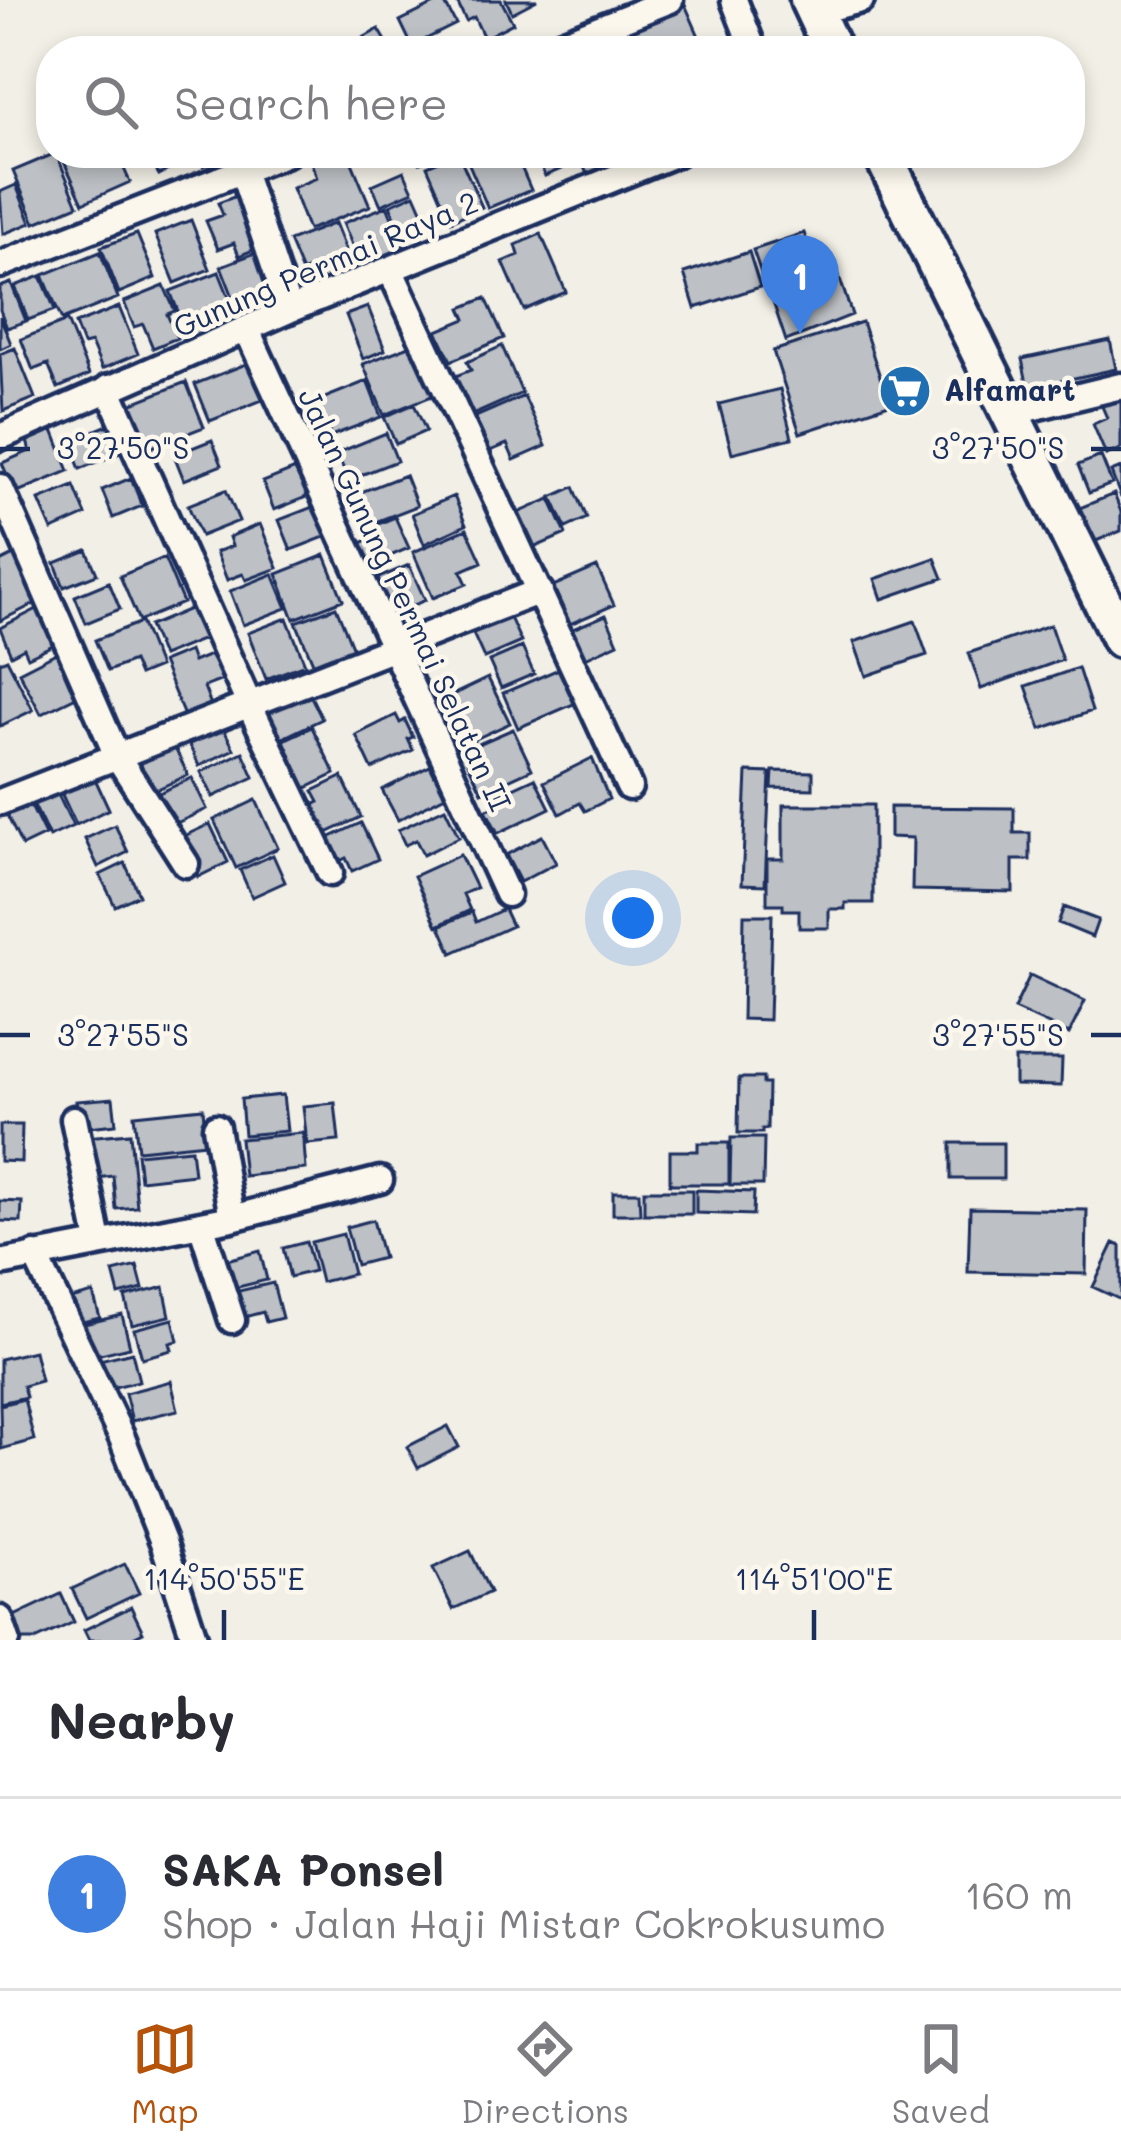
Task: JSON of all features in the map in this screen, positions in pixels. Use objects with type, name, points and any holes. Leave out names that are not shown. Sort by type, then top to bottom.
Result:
[{"type":"main road","points":[[812,6],[826,36]]},
{"type":"main road","points":[[889,168],[1121,639]]},
{"type":"street","points":[[580,36],[670,0]]},
{"type":"street","points":[[734,0],[748,36]]},
{"type":"street","points":[[812,6],[861,0]]},
{"type":"street","points":[[0,265],[250,168]]},
{"type":"street","name":"Gunung Permai Raya 2","points":[[0,437],[289,310],[640,168]]},
{"type":"street","points":[[242,171],[289,310]]},
{"type":"street","points":[[390,269],[629,787]]},
{"type":"street","name":"Jalan Gunung Permai Selatan II","points":[[247,330],[507,894]]},
{"type":"street","points":[[1010,413],[1121,386]]},
{"type":"street","points":[[108,388],[248,704],[330,873]]},
{"type":"street","points":[[0,487],[117,756],[186,864]]},
{"type":"street","points":[[0,802],[540,590]]},
{"type":"street","points":[[74,1119],[99,1241]]},
{"type":"street","points":[[216,1127],[232,1218]]},
{"type":"street","points":[[0,1263],[232,1218],[380,1180]]},
{"type":"street","points":[[201,1224],[232,1320]]},
{"type":"street","points":[[35,1255],[122,1438],[195,1640]]},
{"type":"street","points":[[0,1619],[7,1640]]},
{"type":"building","points":[[443,0],[456,24],[432,36],[407,36],[400,21]]},
{"type":"building","points":[[456,0],[501,0],[513,23],[483,36],[474,17],[466,21]]},
{"type":"building","points":[[506,0],[537,0],[512,13]]},
{"type":"building","points":[[683,0],[699,36],[634,36],[628,21]]},
{"type":"building","points":[[621,24],[626,36],[593,36]]},
{"type":"building","points":[[36,161],[36,168],[62,168],[78,205],[35,223],[13,171]]},
{"type":"building","points":[[67,168],[124,168],[130,182],[83,203]]},
{"type":"building","points":[[313,168],[354,168],[370,206],[308,230],[292,188],[317,178]]},
{"type":"building","points":[[428,168],[465,168],[482,207],[451,221]]},
{"type":"building","points":[[471,168],[521,168],[531,190],[488,208]]},
{"type":"building","points":[[404,171],[413,191],[381,205],[372,185]]},
{"type":"building","points":[[16,185],[31,223],[3,234],[0,192]]},
{"type":"building","points":[[244,193],[265,245],[239,256],[234,243],[218,249],[206,221],[223,215],[218,203]]},
{"type":"building","points":[[415,194],[429,226],[404,237],[390,205]]},
{"type":"building","points":[[387,206],[408,257],[378,269],[370,246],[355,252],[343,223]]},
{"type":"building","points":[[191,220],[210,269],[175,283],[155,234]]},
{"type":"building","points":[[335,223],[355,273],[324,286],[316,266],[302,272],[289,241]]},
{"type":"building","points":[[804,233],[815,265],[764,282],[753,250]]},
{"type":"building","points":[[137,234],[155,278],[119,293],[101,247]]},
{"type":"building","points":[[541,234],[566,292],[524,310],[503,262],[519,255],[516,245]]},
{"type":"building","points":[[266,249],[277,277],[264,282],[274,307],[242,320],[221,266]]},
{"type":"building","points":[[100,252],[118,298],[62,320],[43,275]]},
{"type":"building","points":[[749,252],[760,287],[695,308],[684,273]]},
{"type":"building","points":[[219,272],[231,302],[221,305],[229,326],[190,341],[170,291]]},
{"type":"building","points":[[41,276],[55,310],[28,320],[15,286]]},
{"type":"building","points":[[839,276],[852,315],[786,341],[769,290],[796,281],[799,289]]},
{"type":"building","points":[[11,283],[26,321],[7,328],[0,310],[0,287]]},
{"type":"building","points":[[164,286],[175,311],[167,314],[177,338],[153,348],[143,324],[134,327],[124,302]]},
{"type":"building","points":[[486,298],[504,338],[451,361],[437,331],[466,319],[461,308]]},
{"type":"building","points":[[119,307],[138,354],[102,369],[91,343],[83,345],[75,324]]},
{"type":"building","points":[[368,307],[385,350],[363,359],[346,315]]},
{"type":"building","points":[[0,316],[11,344],[0,349]]},
{"type":"building","points":[[67,321],[89,375],[58,388],[48,364],[33,370],[21,339]]},
{"type":"building","points":[[862,322],[889,404],[800,433],[773,351]]},
{"type":"building","points":[[1110,340],[1116,369],[1028,388],[1022,359]]},
{"type":"building","points":[[417,343],[437,394],[384,415],[363,364]]},
{"type":"building","points":[[502,346],[522,393],[470,416],[453,377],[471,370],[467,362]]},
{"type":"building","points":[[15,348],[35,398],[3,411],[0,354]]},
{"type":"building","points":[[251,362],[265,399],[210,421],[195,384]]},
{"type":"building","points":[[367,381],[381,417],[331,436],[317,401]]},
{"type":"building","points":[[186,382],[204,427],[147,449],[130,404]]},
{"type":"building","points":[[780,389],[792,438],[732,453],[719,404]]},
{"type":"building","points":[[524,396],[546,446],[514,460],[507,444],[488,452],[473,418]]},
{"type":"building","points":[[1121,396],[1121,449],[1106,455],[1093,424],[1107,418],[1101,404]]},
{"type":"building","points":[[414,404],[426,431],[396,444],[384,417]]},
{"type":"building","points":[[108,425],[120,453],[80,469],[69,441]]},
{"type":"building","points":[[53,430],[69,471],[15,493],[2,463],[30,451],[27,441]]},
{"type":"building","points":[[386,433],[397,461],[348,480],[337,453]]},
{"type":"building","points":[[212,440],[222,465],[184,480],[174,455]]},
{"type":"building","points":[[1101,456],[1112,484],[1089,493],[1078,465]]},
{"type":"building","points":[[303,466],[314,494],[274,510],[263,482]]},
{"type":"building","points":[[1121,468],[1121,498],[1111,472]]},
{"type":"building","points":[[405,475],[417,506],[365,526],[353,495]]},
{"type":"building","points":[[131,478],[142,506],[113,518],[102,490]]},
{"type":"building","points":[[74,486],[86,515],[52,530],[39,500]]},
{"type":"building","points":[[574,487],[587,518],[566,528],[552,497]]},
{"type":"building","points":[[226,490],[239,521],[201,536],[188,505]]},
{"type":"building","points":[[1114,494],[1121,531],[1091,543],[1077,509]]},
{"type":"building","points":[[454,496],[466,525],[424,544],[412,514]]},
{"type":"building","points":[[550,499],[566,534],[531,549],[516,514]]},
{"type":"building","points":[[318,505],[330,535],[291,550],[279,520]]},
{"type":"building","points":[[395,517],[409,548],[367,566],[358,544],[376,537],[371,527]]},
{"type":"building","points":[[260,524],[278,568],[246,580],[243,574],[227,580],[216,552],[232,546],[229,537]]},
{"type":"building","points":[[467,529],[482,562],[461,571],[467,584],[433,598],[413,552]]},
{"type":"building","points":[[87,550],[97,574],[64,587],[55,563]]},
{"type":"building","points":[[16,554],[40,601],[0,621],[0,562]]},
{"type":"building","points":[[325,555],[343,600],[294,619],[277,574]]},
{"type":"building","points":[[164,558],[183,603],[139,621],[120,576]]},
{"type":"building","points":[[935,558],[943,578],[882,599],[875,579]]},
{"type":"building","points":[[409,565],[425,600],[385,618],[369,582]]},
{"type":"building","points":[[597,567],[614,605],[570,624],[553,586]]},
{"type":"building","points":[[273,574],[287,608],[243,625],[230,591]]},
{"type":"building","points":[[109,582],[120,609],[86,623],[75,596]]},
{"type":"building","points":[[41,607],[59,642],[28,657],[24,648],[11,655],[0,628]]},
{"type":"building","points":[[336,607],[355,654],[316,670],[296,622]]},
{"type":"building","points":[[192,608],[204,639],[162,656],[149,626]]},
{"type":"building","points":[[507,611],[521,642],[484,658],[470,627]]},
{"type":"building","points":[[606,615],[618,643],[583,659],[570,630]]},
{"type":"building","points":[[287,618],[305,664],[266,679],[248,633]]},
{"type":"building","points":[[915,621],[927,655],[866,676],[854,642]]},
{"type":"building","points":[[141,622],[159,667],[139,675],[133,661],[108,671],[95,640]]},
{"type":"building","points":[[1050,625],[1062,660],[981,689],[969,653]]},
{"type":"building","points":[[522,647],[534,674],[501,688],[489,661]]},
{"type":"building","points":[[60,651],[82,694],[41,714],[19,672]]},
{"type":"building","points":[[189,651],[193,662],[212,654],[223,680],[204,687],[211,705],[184,716],[162,662]]},
{"type":"building","points":[[7,659],[33,710],[0,726],[0,662]]},
{"type":"building","points":[[561,668],[576,703],[518,728],[503,693]]},
{"type":"building","points":[[1078,668],[1092,711],[1041,729],[1026,686]]},
{"type":"building","points":[[488,678],[510,723],[458,747],[445,719],[454,715],[446,698]]},
{"type":"building","points":[[305,684],[322,719],[272,743],[255,708]]},
{"type":"building","points":[[396,715],[400,723],[405,720],[413,750],[372,769],[356,735]]},
{"type":"building","points":[[218,718],[234,749],[199,766],[184,734]]},
{"type":"building","points":[[312,727],[335,774],[300,791],[283,757],[290,754],[284,740]]},
{"type":"building","points":[[513,729],[532,769],[482,792],[462,751]]},
{"type":"building","points":[[172,742],[188,775],[151,792],[135,759]]},
{"type":"building","points":[[243,752],[254,777],[213,797],[201,772]]},
{"type":"building","points":[[592,758],[609,799],[585,811],[580,803],[560,814],[544,782]]},
{"type":"building","points":[[430,766],[445,796],[398,820],[382,790]]},
{"type":"building","points":[[90,768],[109,809],[76,825],[57,784]]},
{"type":"building","points":[[773,771],[813,772],[813,789],[772,788]]},
{"type":"building","points":[[747,772],[770,773],[765,885],[742,884]]},
{"type":"building","points":[[342,777],[361,817],[320,836],[307,808],[319,802],[313,791]]},
{"type":"building","points":[[192,778],[207,809],[172,825],[157,794]]},
{"type":"building","points":[[535,778],[550,808],[498,833],[486,810],[502,802],[498,795]]},
{"type":"building","points":[[53,784],[73,826],[49,837],[29,795]]},
{"type":"building","points":[[25,794],[45,835],[22,846],[2,805]]},
{"type":"building","points":[[256,800],[278,848],[236,868],[214,820]]},
{"type":"building","points":[[783,805],[873,805],[873,903],[845,903],[845,909],[829,909],[829,928],[799,928],[799,910],[767,904],[767,859],[783,859]]},
{"type":"building","points":[[890,807],[1014,808],[1014,833],[1030,833],[1030,860],[1013,860],[1013,892],[912,890],[913,838],[890,837]]},
{"type":"building","points":[[445,808],[459,837],[423,855],[416,840],[405,845],[398,830]]},
{"type":"building","points":[[361,823],[378,859],[352,871],[346,858],[331,865],[320,842]]},
{"type":"building","points":[[210,824],[228,862],[198,877],[180,838]]},
{"type":"building","points":[[115,825],[128,852],[98,867],[85,839]]},
{"type":"building","points":[[542,836],[556,863],[520,882],[506,855]]},
{"type":"building","points":[[273,855],[285,882],[252,897],[240,870]]},
{"type":"building","points":[[460,855],[476,888],[463,894],[470,910],[437,926],[414,876]]},
{"type":"building","points":[[125,863],[139,895],[115,906],[100,875]]},
{"type":"building","points":[[1064,907],[1098,920],[1092,937],[1058,923]]},
{"type":"building","points":[[504,909],[512,926],[452,953],[440,926],[472,912],[476,922]]},
{"type":"building","points":[[744,915],[772,915],[769,1020],[742,1019]]},
{"type":"building","points":[[1030,975],[1085,1001],[1069,1034],[1014,1009]]},
{"type":"building","points":[[1015,1059],[1062,1059],[1061,1086],[1015,1085]]},
{"type":"building","points":[[739,1078],[763,1078],[763,1084],[768,1084],[767,1129],[762,1133],[738,1133]]},
{"type":"building","points":[[283,1095],[287,1131],[244,1135],[241,1099]]},
{"type":"building","points":[[113,1098],[116,1124],[79,1128],[76,1101]]},
{"type":"building","points":[[335,1103],[339,1141],[307,1144],[303,1106]]},
{"type":"building","points":[[203,1108],[206,1143],[138,1150],[134,1115]]},
{"type":"building","points":[[0,1125],[22,1125],[21,1162],[0,1161]]},
{"type":"building","points":[[130,1133],[137,1207],[116,1209],[113,1176],[89,1179],[85,1137]]},
{"type":"building","points":[[303,1133],[306,1169],[244,1176],[240,1139]]},
{"type":"building","points":[[731,1138],[764,1138],[763,1185],[730,1185]]},
{"type":"building","points":[[698,1143],[729,1143],[729,1184],[670,1184],[670,1151],[698,1151]]},
{"type":"building","points":[[951,1143],[1003,1143],[1003,1179],[951,1179]]},
{"type":"building","points":[[191,1149],[194,1174],[140,1180],[137,1154]]},
{"type":"building","points":[[644,1190],[692,1190],[692,1214],[644,1214]]},
{"type":"building","points":[[696,1190],[754,1192],[753,1215],[696,1213]]},
{"type":"building","points":[[613,1192],[639,1192],[640,1214],[613,1214]]},
{"type":"building","points":[[0,1201],[22,1202],[21,1222],[0,1221]]},
{"type":"building","points":[[970,1208],[1087,1210],[1086,1274],[968,1272]]},
{"type":"building","points":[[373,1220],[383,1258],[356,1265],[346,1227]]},
{"type":"building","points":[[343,1234],[353,1274],[321,1282],[311,1242]]},
{"type":"building","points":[[306,1242],[314,1271],[290,1277],[283,1248]]},
{"type":"building","points":[[1114,1243],[1121,1246],[1121,1300],[1093,1287]]},
{"type":"building","points":[[260,1251],[267,1280],[230,1289],[223,1261]]},
{"type":"building","points":[[137,1266],[143,1289],[119,1295],[113,1272]]},
{"type":"building","points":[[273,1283],[282,1318],[266,1322],[263,1312],[237,1319],[230,1293]]},
{"type":"building","points":[[164,1287],[170,1316],[132,1325],[125,1297]]},
{"type":"building","points":[[93,1293],[100,1318],[73,1324],[67,1300]]},
{"type":"building","points":[[122,1315],[130,1347],[84,1358],[76,1326]]},
{"type":"building","points":[[173,1319],[178,1341],[170,1343],[172,1350],[142,1358],[134,1329]]},
{"type":"building","points":[[34,1351],[41,1381],[23,1386],[26,1397],[0,1403],[0,1359]]},
{"type":"building","points":[[132,1352],[139,1381],[99,1391],[91,1362]]},
{"type":"building","points":[[171,1381],[178,1410],[132,1421],[125,1393]]},
{"type":"building","points":[[24,1399],[34,1440],[1,1449],[0,1405]]},
{"type":"building","points":[[448,1426],[459,1447],[418,1468],[407,1447]]},
{"type":"building","points":[[470,1551],[490,1592],[453,1609],[433,1568]]},
{"type":"building","points":[[125,1564],[139,1593],[86,1618],[72,1589]]},
{"type":"building","points":[[61,1594],[74,1622],[35,1640],[15,1640],[6,1620]]},
{"type":"building","points":[[131,1607],[143,1632],[127,1640],[89,1640],[84,1630]]},
{"type":"place","name":"SAKA Ponsel","points":[[800,334]]},
{"type":"place","name":"Alfamart","points":[[905,391]]}]
